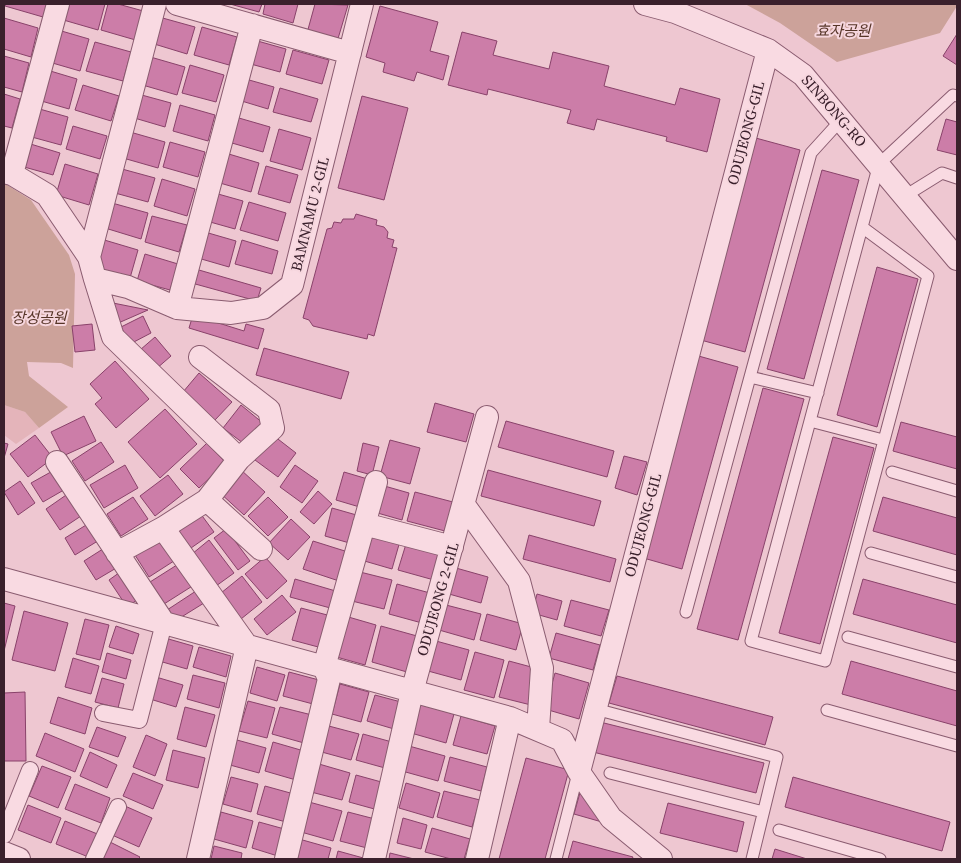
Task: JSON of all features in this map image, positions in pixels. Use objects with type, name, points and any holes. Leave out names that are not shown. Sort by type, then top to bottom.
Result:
[{"type":"street","points":[[58,4],[8,173],[47,195],[89,257],[113,337],[239,459]]},
{"type":"street","points":[[89,257],[155,4]]},
{"type":"street","points":[[177,4],[350,53]]},
{"type":"street","name":"BAMNAMU 2-GIL","points":[[95,279],[128,287],[177,308],[231,313],[263,308],[292,285],[362,4]]},
{"type":"street","name":"SINBONG-RO","points":[[644,4],[676,8],[768,50],[804,75],[957,259]]},
{"type":"street","points":[[177,308],[252,25]]},
{"type":"street","name":"ODUJEONG-GIL","points":[[579,772],[768,50]]},
{"type":"street","points":[[117,553],[163,528],[207,500],[239,459],[274,428],[269,410],[200,356]]},
{"type":"street","name":"ODUJEONG 2-GIL","points":[[374,859],[412,692],[487,418]]},
{"type":"street","points":[[56,462],[164,624],[139,720],[103,713]]},
{"type":"street","points":[[286,859],[329,680],[324,668],[376,482]]},
{"type":"street","points":[[207,500],[260,549]]},
{"type":"street","points":[[464,505],[519,581],[542,668],[538,729]]},
{"type":"street","points":[[364,524],[452,547]]},
{"type":"street","points":[[163,528],[247,646],[198,859]]},
{"type":"street","points":[[4,579],[510,718],[538,729],[562,740],[579,772],[611,818],[661,859]]},
{"type":"street","points":[[478,859],[510,718]]},
{"type":"street","points":[[4,835],[30,770]]},
{"type":"street","points":[[94,859],[118,806]]},
{"type":"street","points":[[4,852],[19,859]]},
{"type":"lane","points":[[862,227],[928,276],[825,661],[751,642],[810,421],[818,392],[862,227],[879,164],[953,95],[957,96]]},
{"type":"lane","points":[[686,612],[811,153],[841,120]]},
{"type":"lane","points":[[905,196],[942,173],[957,178]]},
{"type":"lane","points":[[750,377],[818,392]]},
{"type":"lane","points":[[810,421],[883,440]]},
{"type":"lane","points":[[892,472],[957,491]]},
{"type":"lane","points":[[871,553],[957,577]]},
{"type":"lane","points":[[848,637],[957,668]]},
{"type":"lane","points":[[595,710],[776,757],[752,859]]},
{"type":"lane","points":[[827,710],[957,746]]},
{"type":"lane","points":[[556,859],[579,772]]},
{"type":"lane","points":[[610,773],[763,812]]},
{"type":"lane","points":[[778,830],[880,859]]},
{"type":"shaded area","points":[[4,405],[25,412],[39,428],[16,444],[4,435]]},
{"type":"green space","name":"효자공원","points":[[745,4],[957,4],[957,6],[940,33],[837,62],[780,23]]},
{"type":"green space","name":"장성공원","points":[[4,183],[31,200],[69,255],[75,274],[73,368],[61,363],[27,362],[29,376],[68,407],[39,428],[25,412],[4,405]]},
{"type":"building","points":[[6,4],[47,4],[43,17],[5,6]]},
{"type":"building","points":[[64,4],[105,4],[98,30],[60,19]]},
{"type":"building","points":[[108,4],[118,4],[147,12],[139,41],[101,30]]},
{"type":"building","points":[[230,4],[262,4],[259,12]]},
{"type":"building","points":[[265,4],[298,4],[293,23],[263,14]]},
{"type":"building","points":[[315,4],[348,5],[337,42],[307,33]]},
{"type":"building","points":[[380,6],[438,22],[430,51],[449,56],[443,80],[417,72],[414,81],[383,72],[385,63],[366,57]]},
{"type":"building","points":[[159,17],[195,27],[187,54],[151,43]]},
{"type":"building","points":[[4,18],[38,28],[31,57],[4,49]]},
{"type":"building","points":[[202,27],[237,37],[229,65],[194,55]]},
{"type":"building","points":[[58,30],[89,39],[80,71],[49,62]]},
{"type":"building","points":[[462,32],[497,41],[493,55],[549,69],[553,52],[609,66],[604,86],[675,105],[680,88],[720,99],[707,152],[666,141],[667,137],[597,119],[594,130],[567,123],[571,110],[488,89],[487,95],[448,85]]},
{"type":"building","points":[[957,34],[957,65],[943,56]]},
{"type":"building","points":[[254,40],[286,49],[280,72],[247,63]]},
{"type":"building","points":[[95,42],[131,52],[123,81],[86,71]]},
{"type":"building","points":[[293,50],[329,60],[322,84],[286,74]]},
{"type":"building","points":[[4,56],[29,63],[22,92],[4,87]]},
{"type":"building","points":[[147,56],[185,67],[177,95],[139,84]]},
{"type":"building","points":[[190,65],[224,75],[216,102],[182,93]]},
{"type":"building","points":[[47,70],[77,79],[69,109],[38,100]]},
{"type":"building","points":[[242,78],[274,87],[268,109],[235,99]]},
{"type":"building","points":[[83,85],[119,96],[111,121],[75,110]]},
{"type":"building","points":[[280,88],[318,99],[311,122],[273,112]]},
{"type":"building","points":[[4,94],[20,99],[12,128],[4,126]]},
{"type":"building","points":[[138,94],[171,103],[165,127],[131,117]]},
{"type":"building","points":[[362,96],[408,108],[384,200],[338,188]]},
{"type":"building","points":[[180,105],[215,115],[208,141],[173,131]]},
{"type":"building","points":[[36,108],[68,117],[61,145],[28,136]]},
{"type":"building","points":[[232,116],[270,127],[263,152],[225,141]]},
{"type":"building","points":[[946,119],[957,122],[957,155],[937,150]]},
{"type":"building","points":[[73,126],[107,136],[100,159],[66,149]]},
{"type":"building","points":[[279,129],[311,138],[302,170],[270,161]]},
{"type":"building","points":[[130,132],[165,142],[158,168],[123,158]]},
{"type":"building","points":[[752,137],[800,150],[745,352],[697,339]]},
{"type":"building","points":[[24,142],[60,153],[53,175],[17,165]]},
{"type":"building","points":[[170,142],[205,152],[198,177],[163,167]]},
{"type":"building","points":[[222,152],[259,163],[251,192],[213,181]]},
{"type":"building","points":[[65,164],[98,174],[89,205],[56,195]]},
{"type":"building","points":[[266,166],[298,175],[290,203],[258,194]]},
{"type":"building","points":[[122,169],[155,178],[148,202],[115,193]]},
{"type":"building","points":[[822,170],[859,180],[804,379],[767,369]]},
{"type":"building","points":[[162,179],[195,189],[187,216],[154,206]]},
{"type":"building","points":[[211,192],[243,201],[235,229],[203,220]]},
{"type":"building","points":[[249,202],[286,213],[278,241],[240,230]]},
{"type":"building","points":[[112,203],[148,213],[141,239],[105,228]]},
{"type":"building","points":[[356,214],[377,220],[376,225],[384,227],[388,232],[387,238],[394,240],[392,247],[397,248],[374,336],[368,334],[367,339],[313,326],[309,320],[303,318],[327,229],[332,228],[334,222],[341,223],[343,219],[354,219]]},
{"type":"building","points":[[152,216],[187,225],[179,252],[145,242]]},
{"type":"building","points":[[198,230],[236,241],[229,267],[191,256]]},
{"type":"building","points":[[101,239],[138,250],[130,278],[93,267]]},
{"type":"building","points":[[242,240],[278,251],[272,274],[235,264]]},
{"type":"building","points":[[145,254],[178,264],[170,290],[137,281]]},
{"type":"building","points":[[877,267],[918,279],[877,427],[837,415]]},
{"type":"building","points":[[192,268],[261,288],[257,301],[188,282]]},
{"type":"building","points":[[113,303],[148,310],[116,324]]},
{"type":"building","points":[[193,315],[244,331],[246,324],[264,329],[258,349],[189,328]]},
{"type":"building","points":[[143,316],[151,333],[130,344],[121,327]]},
{"type":"building","points":[[92,324],[95,350],[75,352],[72,326]]},
{"type":"building","points":[[155,337],[171,356],[156,369],[140,350]]},
{"type":"building","points":[[264,348],[349,372],[341,399],[256,375]]},
{"type":"building","points":[[695,355],[738,367],[682,569],[640,557]]},
{"type":"building","points":[[115,361],[149,399],[116,428],[95,404],[102,398],[90,384]]},
{"type":"building","points":[[199,373],[232,402],[215,420],[183,392]]},
{"type":"building","points":[[763,388],[804,399],[738,640],[697,629]]},
{"type":"building","points":[[435,403],[474,414],[466,442],[427,432]]},
{"type":"building","points":[[241,405],[264,424],[247,446],[223,428]]},
{"type":"building","points":[[165,409],[197,444],[160,478],[128,442]]},
{"type":"building","points":[[84,416],[96,441],[63,456],[51,432]]},
{"type":"building","points":[[506,421],[614,451],[607,477],[498,447]]},
{"type":"building","points":[[901,422],[957,437],[957,469],[893,451]]},
{"type":"building","points":[[35,435],[53,458],[28,477],[10,454]]},
{"type":"building","points":[[274,436],[296,453],[278,477],[255,460]]},
{"type":"building","points":[[833,437],[874,448],[820,644],[779,633]]},
{"type":"building","points":[[390,440],[420,448],[410,484],[380,476]]},
{"type":"building","points":[[101,442],[114,462],[85,481],[72,461]]},
{"type":"building","points":[[4,443],[8,444],[4,458]]},
{"type":"building","points":[[207,443],[226,463],[199,488],[180,469]]},
{"type":"building","points":[[363,443],[379,447],[372,475],[357,471]]},
{"type":"building","points":[[624,456],[647,462],[637,495],[615,488]]},
{"type":"building","points":[[125,465],[138,488],[104,508],[90,485]]},
{"type":"building","points":[[295,465],[318,481],[302,503],[280,487]]},
{"type":"building","points":[[58,468],[69,487],[43,502],[31,483]]},
{"type":"building","points":[[240,469],[265,492],[244,515],[219,492]]},
{"type":"building","points":[[488,470],[601,501],[594,526],[481,496]]},
{"type":"building","points":[[344,472],[371,480],[363,508],[336,500]]},
{"type":"building","points":[[168,475],[183,494],[155,516],[140,496]]},
{"type":"building","points":[[20,481],[35,503],[18,515],[4,492]]},
{"type":"building","points":[[381,485],[409,493],[402,520],[374,512]]},
{"type":"building","points":[[318,491],[332,504],[314,524],[300,512]]},
{"type":"building","points":[[415,492],[453,502],[445,531],[407,521]]},
{"type":"building","points":[[69,493],[84,514],[60,530],[46,509]]},
{"type":"building","points":[[133,497],[148,519],[121,536],[107,514]]},
{"type":"building","points":[[268,497],[288,517],[268,536],[248,516]]},
{"type":"building","points":[[883,497],[957,518],[957,555],[873,531]]},
{"type":"building","points":[[332,508],[360,516],[353,544],[325,536]]},
{"type":"building","points":[[200,513],[214,532],[191,548],[177,529]]},
{"type":"building","points":[[291,519],[310,537],[288,560],[269,543]]},
{"type":"building","points":[[91,522],[101,539],[75,555],[65,538]]},
{"type":"building","points":[[226,529],[250,561],[238,570],[214,538]]},
{"type":"building","points":[[369,532],[400,541],[392,569],[361,560]]},
{"type":"building","points":[[529,535],[616,559],[610,582],[523,559]]},
{"type":"building","points":[[163,537],[177,559],[149,577],[135,555]]},
{"type":"building","points":[[209,540],[234,573],[216,586],[192,554]]},
{"type":"building","points":[[313,541],[348,552],[339,581],[303,569]]},
{"type":"building","points":[[406,544],[441,553],[434,580],[398,570]]},
{"type":"building","points":[[106,547],[118,567],[96,580],[84,561]]},
{"type":"building","points":[[265,557],[287,581],[267,599],[245,574]]},
{"type":"building","points":[[180,563],[194,585],[164,604],[150,582]]},
{"type":"building","points":[[456,568],[488,577],[481,603],[449,594]]},
{"type":"building","points":[[123,570],[141,597],[127,607],[109,580]]},
{"type":"building","points":[[360,572],[392,580],[384,609],[352,601]]},
{"type":"building","points":[[242,576],[262,602],[241,619],[221,593]]},
{"type":"building","points":[[295,579],[339,592],[334,609],[290,597]]},
{"type":"building","points":[[863,579],[957,605],[957,643],[853,614]]},
{"type":"building","points":[[397,584],[430,593],[422,623],[389,614]]},
{"type":"building","points":[[196,591],[204,603],[175,621],[167,610]]},
{"type":"building","points":[[537,594],[562,601],[557,620],[532,613]]},
{"type":"building","points":[[282,595],[296,612],[267,635],[254,619]]},
{"type":"building","points":[[571,600],[609,610],[601,636],[564,626]]},
{"type":"building","points":[[4,603],[15,606],[4,651]]},
{"type":"building","points":[[446,605],[481,614],[474,640],[439,630]]},
{"type":"building","points":[[301,608],[331,616],[322,648],[292,640]]},
{"type":"building","points":[[24,611],[68,623],[55,671],[12,660]]},
{"type":"building","points":[[487,614],[523,624],[516,650],[480,640]]},
{"type":"building","points":[[345,616],[376,625],[365,665],[333,656]]},
{"type":"building","points":[[85,619],[109,625],[100,660],[76,654]]},
{"type":"building","points":[[116,626],[139,634],[133,654],[109,647]]},
{"type":"building","points":[[381,626],[417,636],[407,672],[372,662]]},
{"type":"building","points":[[556,633],[600,645],[593,670],[549,658]]},
{"type":"building","points":[[165,638],[193,646],[187,669],[159,661]]},
{"type":"building","points":[[436,641],[469,650],[461,680],[428,671]]},
{"type":"building","points":[[199,647],[231,656],[226,677],[193,667]]},
{"type":"building","points":[[475,652],[504,660],[494,698],[464,690]]},
{"type":"building","points":[[107,653],[131,660],[126,679],[102,672]]},
{"type":"building","points":[[73,658],[99,666],[91,694],[65,687]]},
{"type":"building","points":[[509,661],[535,668],[531,705],[499,697]]},
{"type":"building","points":[[851,661],[957,691],[957,726],[842,694]]},
{"type":"building","points":[[257,667],[285,675],[277,701],[250,693]]},
{"type":"building","points":[[289,672],[319,680],[313,704],[283,696]]},
{"type":"building","points":[[555,673],[589,683],[579,719],[545,709]]},
{"type":"building","points":[[193,675],[225,683],[219,708],[187,699]]},
{"type":"building","points":[[617,676],[773,717],[765,745],[609,703]]},
{"type":"building","points":[[156,677],[183,685],[176,707],[150,699]]},
{"type":"building","points":[[102,678],[124,684],[118,708],[95,702]]},
{"type":"building","points":[[340,684],[369,692],[361,722],[332,714]]},
{"type":"building","points":[[25,692],[26,761],[4,761],[4,693]]},
{"type":"building","points":[[375,695],[401,702],[394,729],[367,721]]},
{"type":"building","points":[[58,697],[92,708],[85,734],[50,723]]},
{"type":"building","points":[[248,701],[275,708],[267,738],[239,731]]},
{"type":"building","points":[[419,704],[454,714],[446,743],[411,733]]},
{"type":"building","points":[[185,707],[215,715],[206,747],[177,739]]},
{"type":"building","points":[[280,707],[312,715],[304,743],[272,734]]},
{"type":"building","points":[[461,716],[495,726],[487,754],[453,745]]},
{"type":"building","points":[[600,722],[764,763],[756,793],[593,752]]},
{"type":"building","points":[[325,725],[359,734],[351,760],[318,751]]},
{"type":"building","points":[[97,727],[126,737],[118,757],[89,747]]},
{"type":"building","points":[[45,733],[84,749],[75,772],[36,756]]},
{"type":"building","points":[[363,734],[392,742],[385,768],[356,760]]},
{"type":"building","points":[[146,735],[167,744],[155,776],[133,767]]},
{"type":"building","points":[[237,740],[266,748],[259,773],[230,765]]},
{"type":"building","points":[[273,742],[304,751],[296,780],[265,771]]},
{"type":"building","points":[[409,746],[445,756],[438,781],[402,771]]},
{"type":"building","points":[[173,750],[205,758],[198,788],[166,780]]},
{"type":"building","points":[[90,752],[117,765],[107,788],[80,776]]},
{"type":"building","points":[[450,757],[487,767],[481,791],[444,781]]},
{"type":"building","points":[[526,758],[569,770],[545,859],[499,859]]},
{"type":"building","points":[[319,764],[350,773],[342,800],[311,792]]},
{"type":"building","points":[[42,766],[71,777],[58,808],[29,796]]},
{"type":"building","points":[[133,773],[163,785],[153,809],[123,796]]},
{"type":"building","points":[[356,775],[385,783],[378,810],[349,802]]},
{"type":"building","points":[[231,777],[258,784],[251,812],[223,804]]},
{"type":"building","points":[[793,777],[950,822],[942,851],[785,807]]},
{"type":"building","points":[[406,783],[440,793],[433,818],[399,808]]},
{"type":"building","points":[[75,784],[110,798],[101,823],[65,809]]},
{"type":"building","points":[[265,786],[294,794],[286,822],[257,814]]},
{"type":"building","points":[[581,789],[602,822],[574,814]]},
{"type":"building","points":[[444,791],[480,800],[472,827],[437,817]]},
{"type":"building","points":[[309,802],[342,811],[333,841],[301,832]]},
{"type":"building","points":[[668,803],[744,822],[737,852],[660,833]]},
{"type":"building","points":[[28,805],[61,818],[51,843],[18,830]]},
{"type":"building","points":[[125,806],[152,818],[139,847],[112,835]]},
{"type":"building","points":[[221,812],[253,821],[246,848],[214,839]]},
{"type":"building","points":[[348,812],[375,819],[367,848],[340,841]]},
{"type":"building","points":[[403,818],[427,825],[421,849],[397,843]]},
{"type":"building","points":[[65,821],[100,835],[91,858],[56,844]]},
{"type":"building","points":[[259,822],[288,830],[281,857],[252,848]]},
{"type":"building","points":[[432,828],[470,839],[464,859],[451,859],[425,852]]},
{"type":"building","points":[[299,839],[331,848],[328,859],[293,859]]},
{"type":"building","points":[[573,841],[633,857],[632,859],[568,859]]},
{"type":"building","points":[[110,842],[140,857],[138,859],[102,859]]},
{"type":"building","points":[[214,846],[242,853],[241,859],[211,859]]},
{"type":"building","points":[[775,849],[807,859],[772,859]]},
{"type":"building","points":[[338,851],[367,859],[336,859]]},
{"type":"building","points":[[390,853],[414,859],[389,859]]}]
